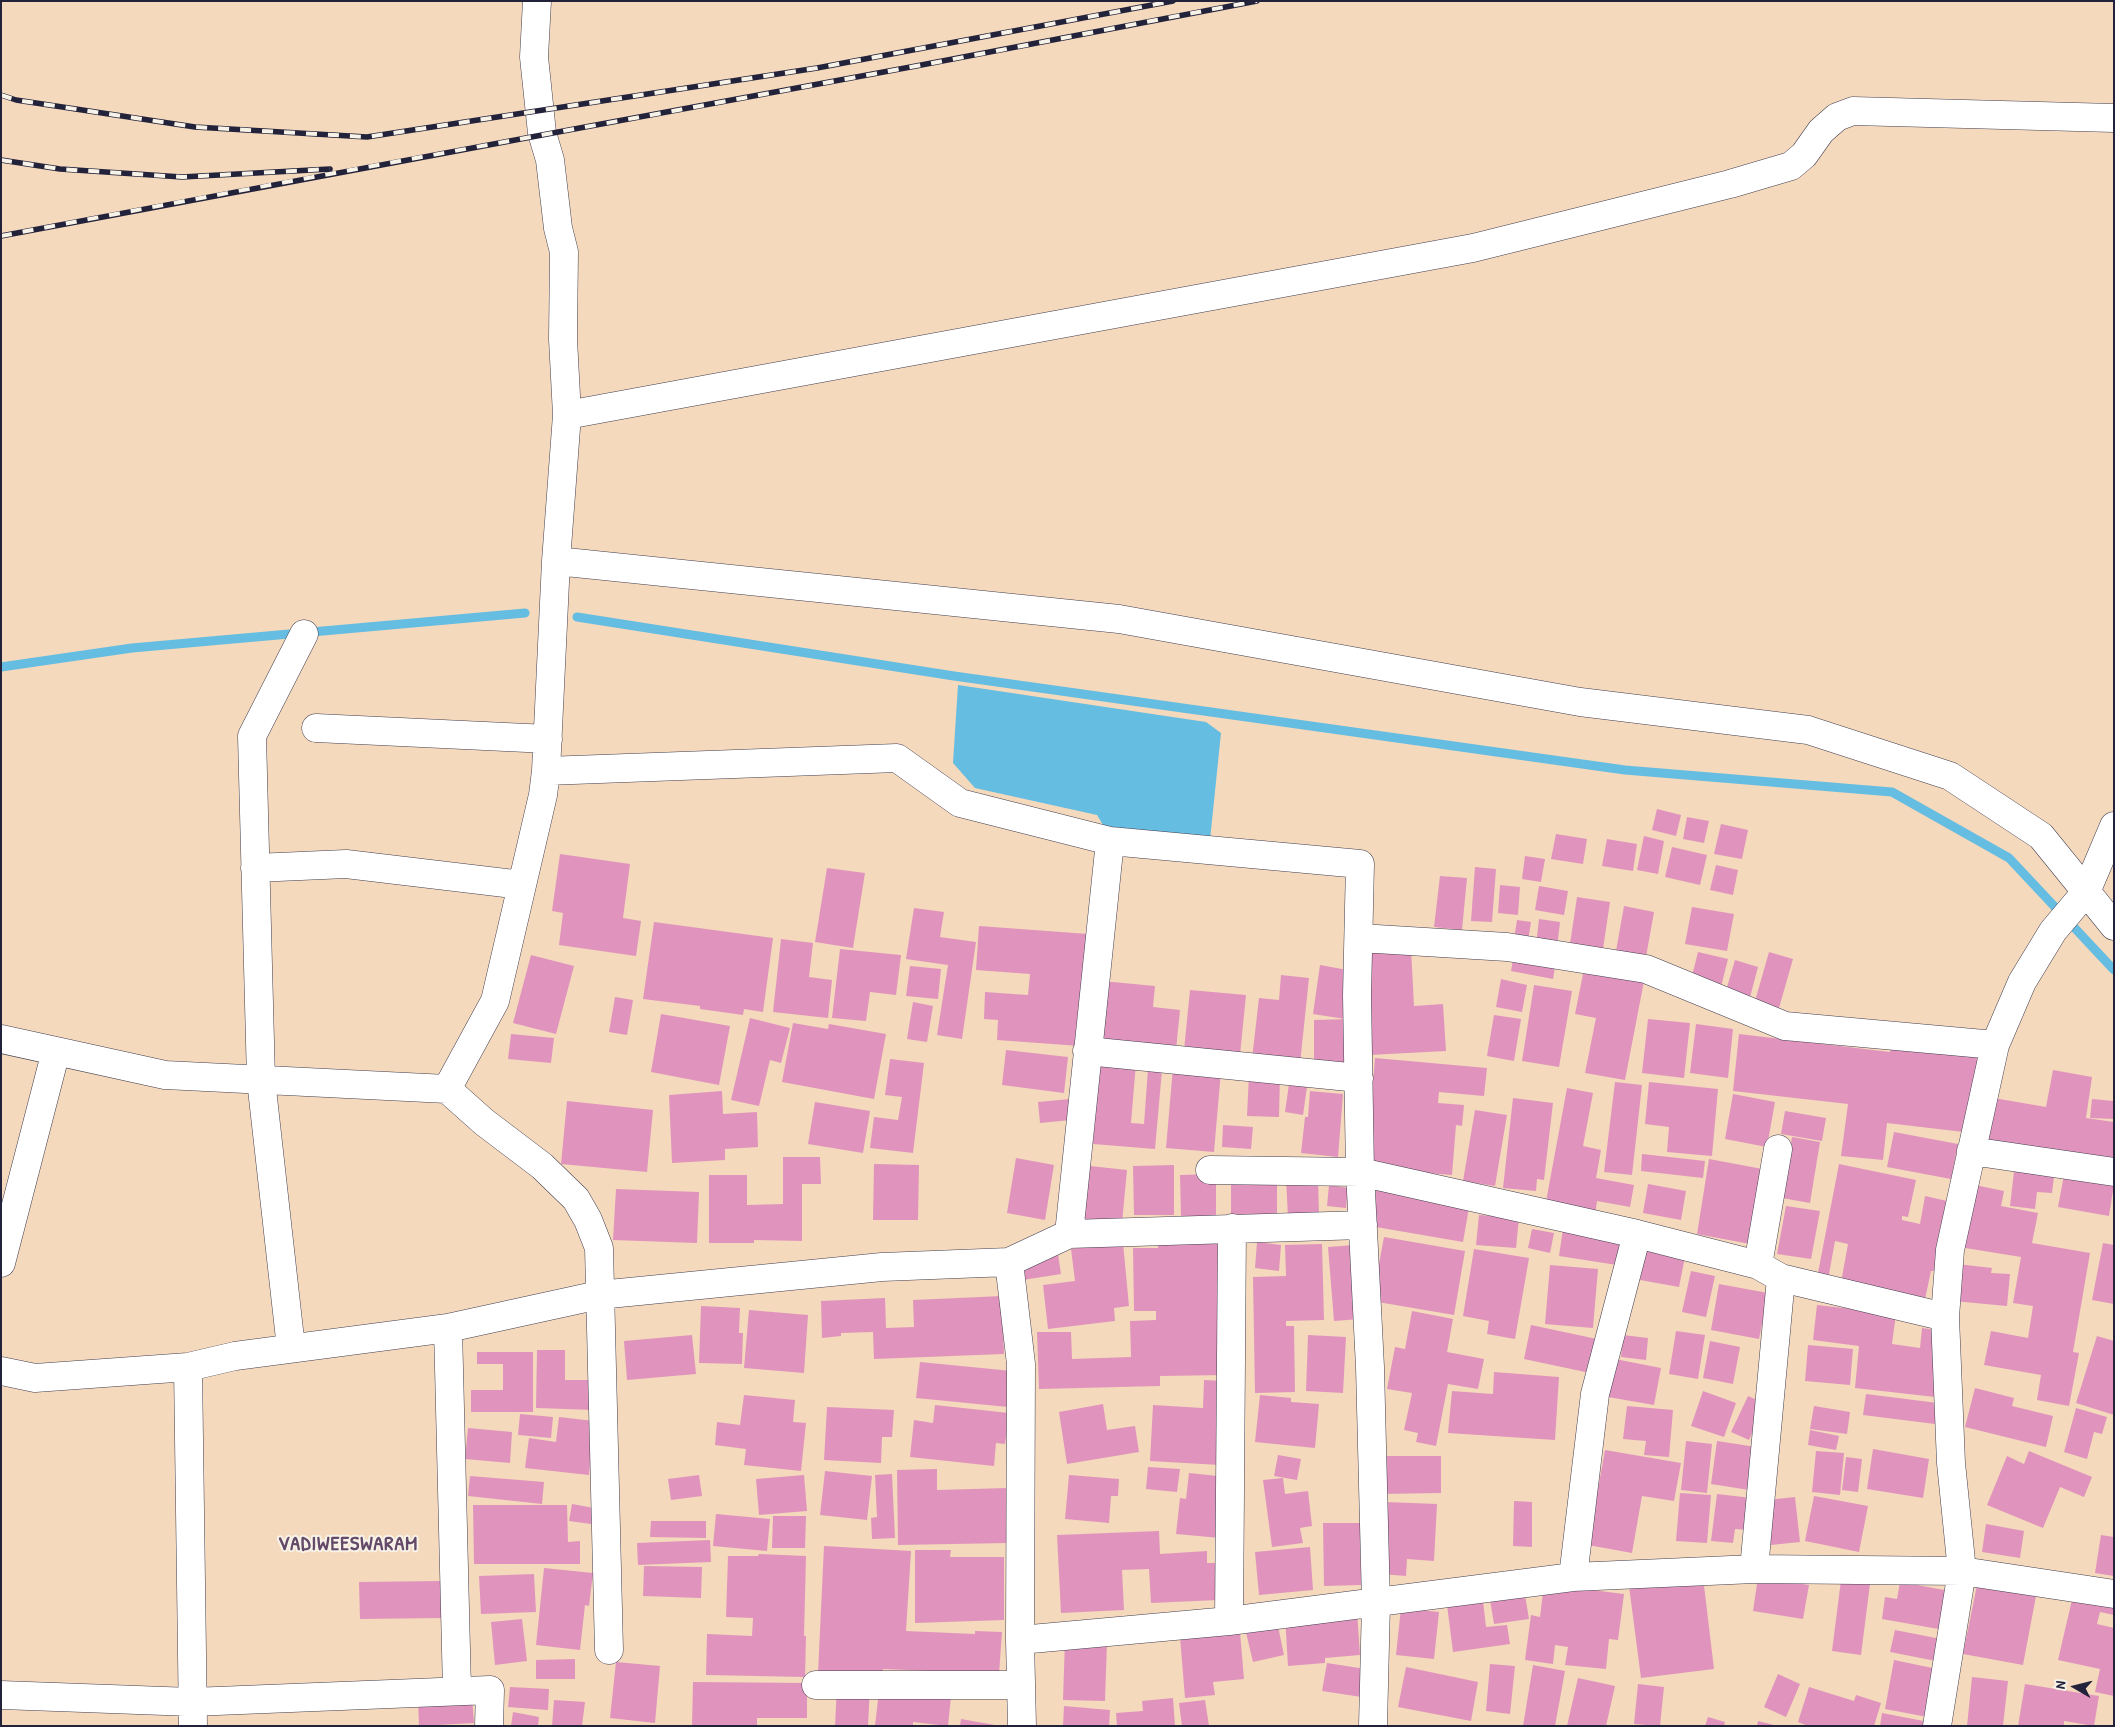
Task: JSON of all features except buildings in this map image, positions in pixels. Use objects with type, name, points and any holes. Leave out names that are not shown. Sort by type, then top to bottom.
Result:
[{"type":"street","points":[[447,1089],[495,1001],[543,795],[546,772],[556,561],[567,415],[563,339],[564,252],[558,228],[550,160],[542,133],[534,57],[537,1]]},
{"type":"street","points":[[567,415],[1473,248],[1730,184],[1791,166],[1804,155],[1821,131],[1837,117],[1852,111],[2114,118]]},
{"type":"street","points":[[556,561],[1119,619],[1580,702],[1808,730],[1950,776],[2042,836],[2070,911]]},
{"type":"street","points":[[291,1348],[261,1080],[252,736],[304,634]]},
{"type":"street","points":[[316,728],[548,739]]},
{"type":"street","points":[[546,772],[897,758],[960,803],[1110,841],[1360,864],[1360,938],[1357,995],[1360,1172],[1370,1367],[1376,1602],[1373,1726]]},
{"type":"street","points":[[1937,1726],[1962,1571],[1950,1463],[1945,1317],[1950,1250],[1995,1045],[2022,982],[2070,911],[2114,826]]},
{"type":"street","points":[[1069,1234],[1110,841]]},
{"type":"street","points":[[255,868],[346,864],[522,884]]},
{"type":"street","points":[[2070,911],[2114,926]]},
{"type":"street","points":[[1360,938],[1508,947],[1646,969],[1785,1026],[1995,1045]]},
{"type":"street","points":[[1,1039],[165,1075],[447,1089],[484,1122],[542,1166],[576,1199],[588,1220],[599,1248],[609,1650]]},
{"type":"street","points":[[1,1263],[56,1051]]},
{"type":"street","points":[[1087,1052],[1359,1078]]},
{"type":"street","points":[[1754,1570],[1769,1271],[1778,1148]]},
{"type":"street","points":[[1972,1151],[2114,1172]]},
{"type":"street","points":[[1210,1170],[1360,1172],[1637,1234],[1945,1317]]},
{"type":"street","points":[[1,1371],[35,1378],[188,1367],[234,1356],[448,1328],[599,1295],[882,1267],[1009,1262],[1069,1234],[1363,1225]]},
{"type":"street","points":[[1229,1621],[1232,1228]]},
{"type":"street","points":[[1573,1577],[1595,1394],[1637,1234]]},
{"type":"street","points":[[1009,1262],[1020,1364],[1020,1640],[1022,1726]]},
{"type":"street","points":[[448,1328],[457,1690]]},
{"type":"street","points":[[188,1367],[193,1714]]},
{"type":"street","points":[[1020,1640],[1229,1621],[1573,1577],[1754,1570],[1962,1571],[2114,1594]]},
{"type":"street","points":[[816,1685],[1021,1686]]},
{"type":"street","points":[[1,1695],[193,1714],[457,1690],[490,1690],[489,1726]]},
{"type":"water","points":[[958,685],[1206,722],[1221,733],[1210,840],[1106,830],[1097,815],[975,788],[953,763]]},
{"type":"waterway","points":[[1,667],[132,648],[525,613]]},
{"type":"waterway","points":[[577,617],[954,676],[1625,770],[1892,792],[2009,858],[2114,970]]},
{"type":"railway","points":[[1,95],[16,100],[195,127],[367,137],[817,68],[1173,1]]},
{"type":"railway","points":[[1,236],[1257,1]]},
{"type":"railway","points":[[1,160],[60,169],[182,177],[330,169]]},
{"type":"district","name":"VADIWEESWARAM","points":[[348,1545]]}]
